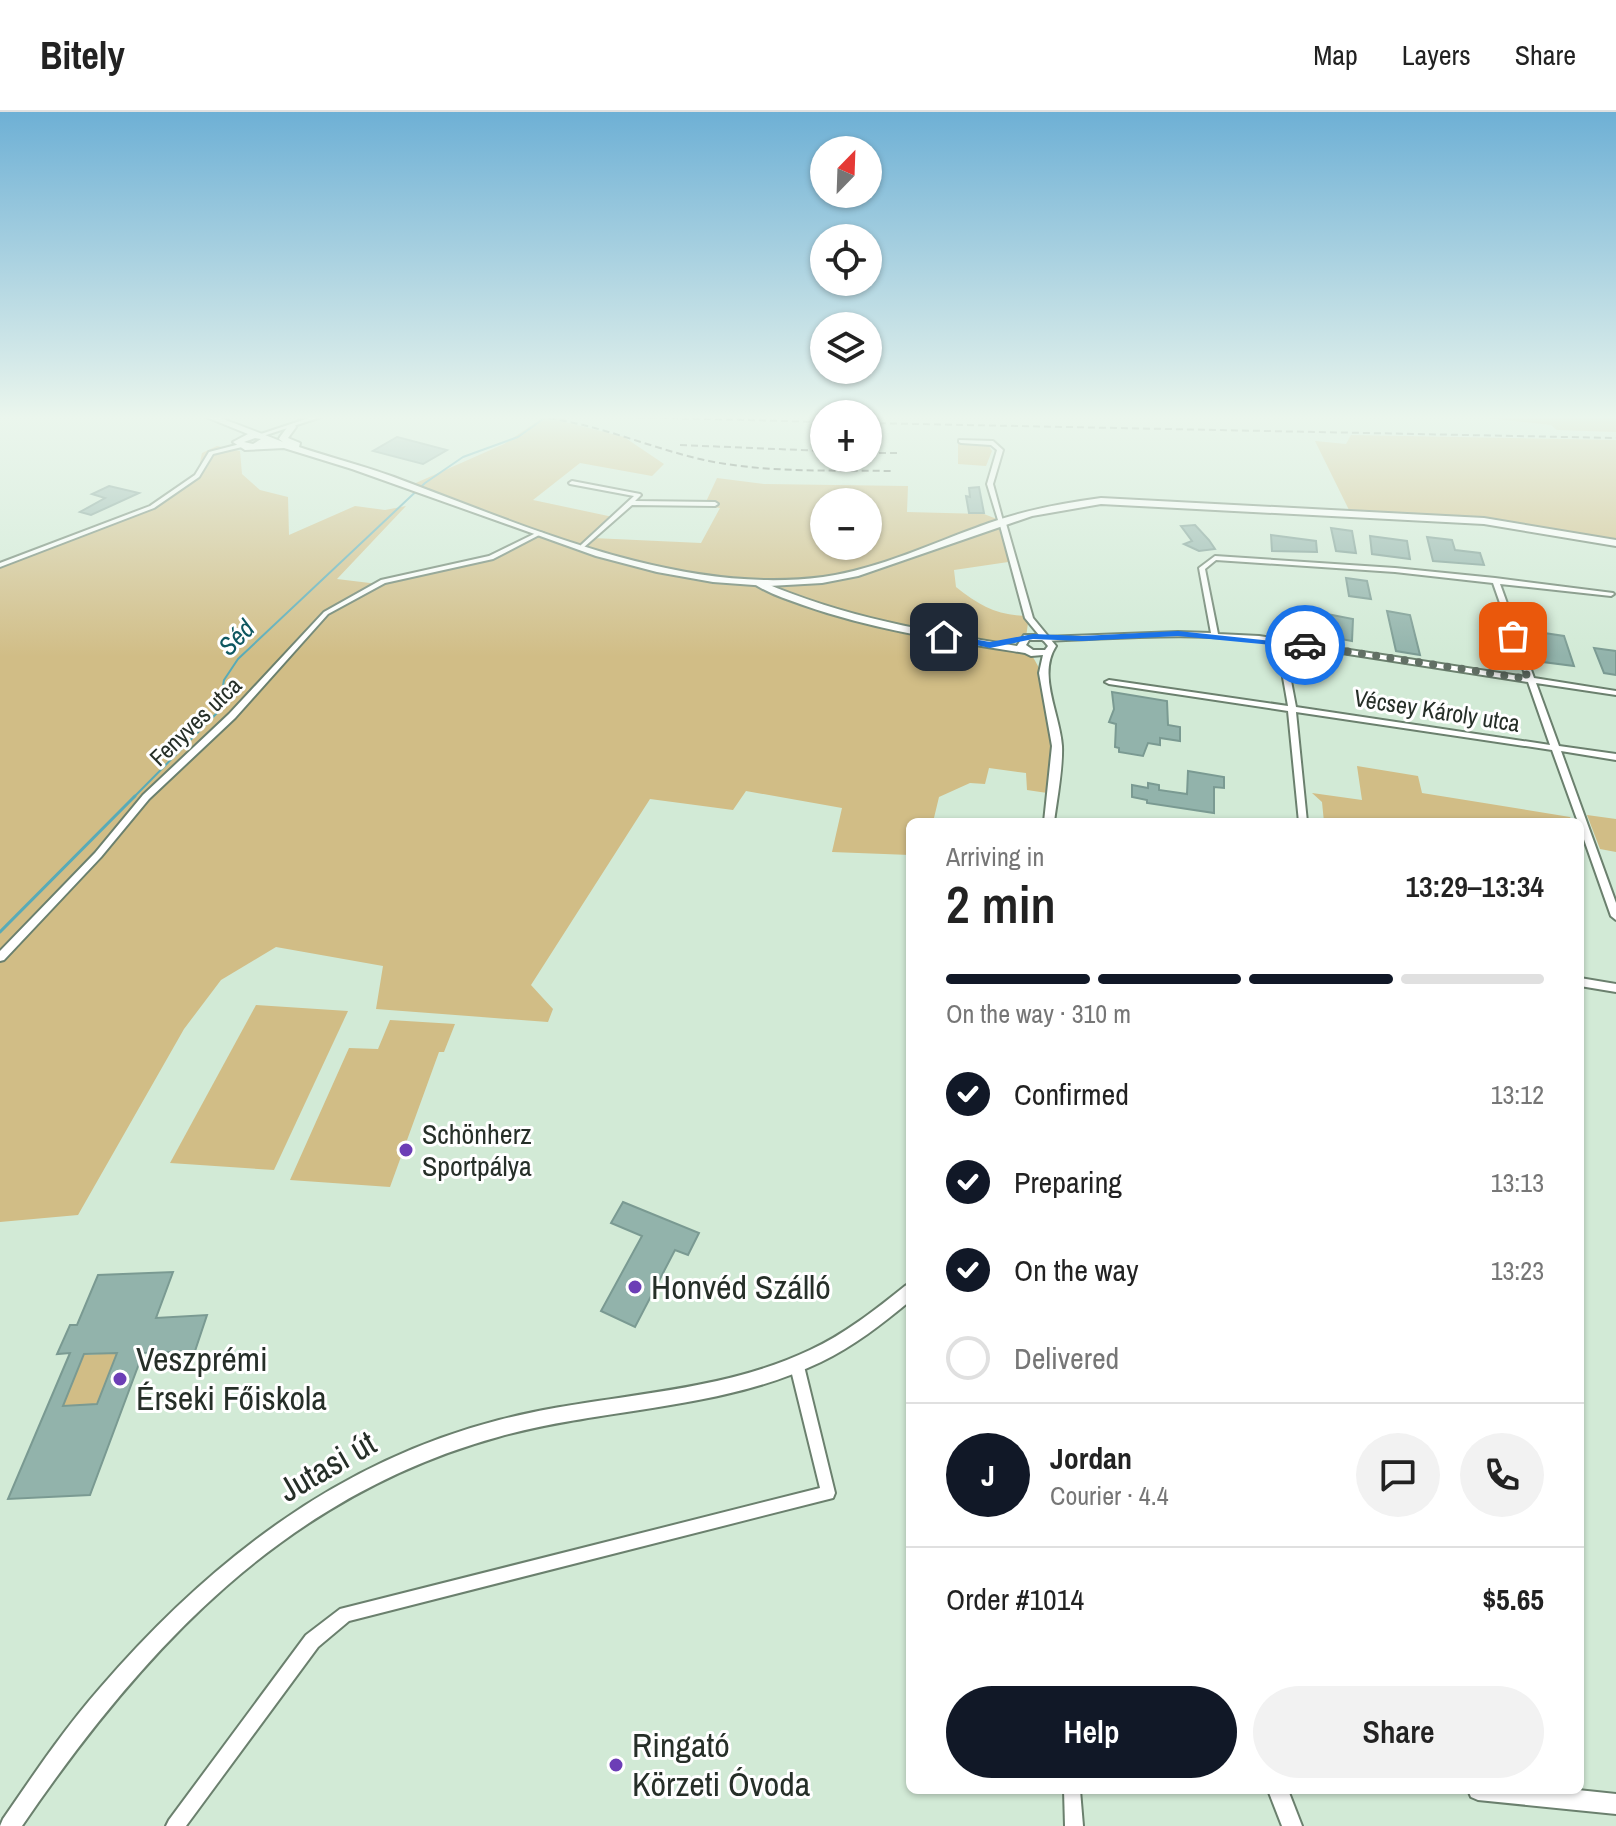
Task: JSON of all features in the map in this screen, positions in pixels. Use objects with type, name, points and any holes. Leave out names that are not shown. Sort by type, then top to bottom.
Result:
[{"type":"main road","points":[[439,497],[583,546],[704,578],[757,583],[808,582],[861,572],[1001,520],[1073,503],[1138,500],[1484,521],[1616,543]]},
{"type":"street","points":[[0,565],[152,507],[167,497]]},
{"type":"street","points":[[583,546],[636,497]]},
{"type":"street","points":[[994,497],[1029,618],[1050,650],[1044,673]]},
{"type":"street","points":[[630,503],[715,504]]},
{"type":"street","name":"Fenyves utca","points":[[0,957],[98,855],[146,797],[232,716],[326,613],[383,581],[491,558],[540,533]]},
{"type":"street","points":[[1215,635],[1202,568],[1215,558],[1395,570],[1611,594]]},
{"type":"street","points":[[1495,580],[1580,818]]},
{"type":"street","points":[[801,602],[791,591],[794,586],[808,582]]},
{"type":"street","points":[[757,583],[801,602],[990,645],[1027,645],[1050,650],[1082,639]]},
{"type":"street","points":[[1029,618],[1027,645],[1044,673],[1057,746],[1049,818]]},
{"type":"street","points":[[1027,645],[1043,638],[1215,635],[1280,641],[1616,693]]},
{"type":"street","points":[[1280,641],[1292,708],[1303,818]]},
{"type":"street","name":"Vécsey Károly utca","points":[[1109,682],[1616,757]]},
{"type":"street","points":[[1584,829],[1616,916]]},
{"type":"street","points":[[1584,983],[1616,988]]},
{"type":"street","name":"Jutasi út","points":[[10,1826],[35,1788],[115,1688],[195,1600],[251,1552],[347,1487],[400,1461],[501,1427],[707,1394],[797,1366],[874,1322],[906,1294]]},
{"type":"street","points":[[175,1826],[312,1641],[345,1614],[828,1493],[797,1366]]},
{"type":"street","points":[[1072,1794],[1074,1826]]},
{"type":"street","points":[[1280,1794],[1292,1826]]},
{"type":"street","points":[[1517,1794],[1616,1804]]},
{"type":"shaded area","points":[[168,497],[288,497],[289,535],[355,506],[385,510],[406,506],[337,579],[378,584],[492,558],[540,534],[439,497],[537,497],[533,500],[613,517],[593,538],[701,543],[720,508],[704,506],[708,497],[810,497],[810,560],[882,560],[882,497],[908,497],[907,512],[984,514],[1002,521],[1015,561],[954,570],[956,587],[990,609],[1029,616],[1026,637],[994,644],[1031,654],[1047,687],[1056,739],[1054,794],[1027,790],[1026,773],[989,768],[985,784],[970,783],[939,797],[934,818],[906,818],[906,855],[832,852],[842,808],[746,791],[733,810],[650,799],[531,985],[553,1009],[548,1022],[376,1009],[383,966],[276,947],[221,980],[184,1029],[78,1215],[0,1222],[0,565],[104,528]]},
{"type":"shaded area","points":[[1343,497],[1616,497],[1616,544],[1521,525],[1350,512]]},
{"type":"shaded area","points":[[1357,766],[1418,776],[1422,793],[1571,818],[1324,818],[1322,802],[1312,793],[1362,800]]},
{"type":"shaded area","points":[[1587,815],[1616,819],[1616,852],[1600,849]]},
{"type":"shaded area","points":[[256,1005],[348,1011],[274,1170],[170,1163]]},
{"type":"shaded area","points":[[390,1020],[455,1024],[444,1052],[439,1052],[390,1187],[290,1180],[349,1048],[378,1049]]},
{"type":"shaded area","points":[[117,1353],[97,1404],[63,1406],[84,1355]]},
{"type":"building","points":[[102,497],[130,497],[91,515],[80,512],[105,498]]},
{"type":"building","points":[[966,497],[981,497],[984,513],[969,513]]},
{"type":"building","points":[[1195,525],[1215,549],[1199,551],[1184,544],[1192,541],[1181,526]]},
{"type":"building","points":[[1331,528],[1352,531],[1356,553],[1336,551]]},
{"type":"building","points":[[1271,535],[1316,541],[1317,552],[1272,551]]},
{"type":"building","points":[[1370,536],[1407,541],[1410,559],[1372,554]]},
{"type":"building","points":[[1427,537],[1452,540],[1455,550],[1480,553],[1484,565],[1433,561]]},
{"type":"building","points":[[1346,578],[1367,581],[1371,599],[1349,596]]},
{"type":"building","points":[[1387,611],[1410,615],[1420,655],[1396,651]]},
{"type":"building","points":[[1327,614],[1353,619],[1352,641],[1330,637]]},
{"type":"building","points":[[1531,631],[1564,636],[1574,666],[1543,662]]},
{"type":"building","points":[[1594,648],[1616,651],[1616,675],[1604,673]]},
{"type":"building","points":[[1112,692],[1167,701],[1168,725],[1180,727],[1180,741],[1160,738],[1160,745],[1148,743],[1143,756],[1119,752],[1119,748],[1115,747],[1116,724],[1109,722],[1114,709]]},
{"type":"building","points":[[1188,771],[1224,777],[1224,788],[1214,787],[1214,813],[1147,803],[1147,800],[1132,797],[1132,785],[1148,788],[1148,783],[1159,785],[1159,790],[1187,794]]},
{"type":"building","name":"Honvéd Szálló","points":[[623,1202],[699,1233],[688,1255],[675,1250],[635,1327],[601,1311],[642,1236],[611,1223]]},
{"type":"building","name":"Veszprémi Érseki Főiskola","points":[[173,1272],[156,1318],[207,1315],[195,1351],[143,1353],[90,1495],[8,1499],[70,1353],[57,1354],[70,1325],[77,1325],[98,1275]],"holes":[[[117,1353],[97,1404],[63,1406],[84,1354]]]},
{"type":"waterway","name":"Séd","points":[[133,798],[219,711],[224,680],[238,659],[410,497]]},
{"type":"waterway","name":"Séd","points":[[0,932],[135,796]]},
{"type":"way so far","points":[[1305,645],[1528,679],[1513,636]]},
{"type":"place","name":"Schönherz Sportpálya","points":[[406,1150]]},
{"type":"place","name":"Honvéd Szálló","points":[[635,1287]]},
{"type":"place","name":"Veszprémi Érseki Főiskola","points":[[120,1379]]},
{"type":"place","name":"Ringató Körzeti Óvoda","points":[[616,1765]]},
{"type":"route","points":[[944,637],[990,645],[1027,637],[1082,639],[1178,634],[1259,638],[1305,645]]}]
